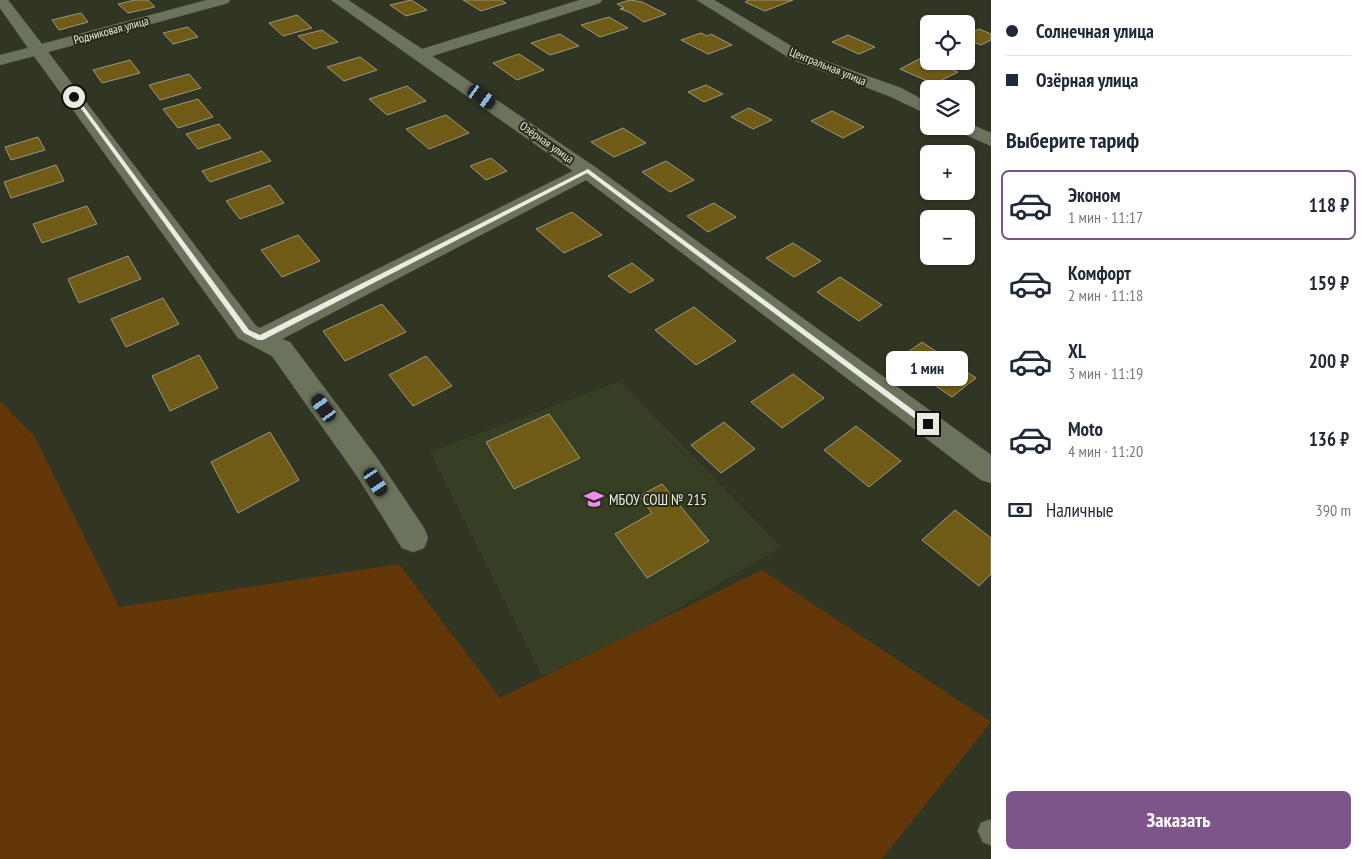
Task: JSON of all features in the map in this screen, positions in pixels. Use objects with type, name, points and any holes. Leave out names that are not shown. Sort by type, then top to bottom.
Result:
[{"type":"street","points":[[1,0],[246,332],[281,349],[367,467],[412,538]]},
{"type":"street","name":"Родниковая улица","points":[[0,60],[223,0]]},
{"type":"street","name":"Озёрная улица","points":[[338,0],[421,54],[588,171],[991,471]]},
{"type":"street","points":[[421,54],[594,0]]},
{"type":"street","name":"Центральная улица","points":[[704,0],[797,56],[895,92],[920,105]]},
{"type":"street","points":[[975,133],[991,140]]},
{"type":"street","points":[[260,338],[588,171]]},
{"type":"shaded area","name":"МБОУ СОШ № 215","points":[[620,381],[781,547],[547,686],[430,452]]},
{"type":"shaded area","points":[[0,401],[35,437],[119,607],[399,564],[500,698],[762,570],[991,722],[882,859],[0,859]]},
{"type":"building","points":[[135,0],[148,0],[155,7],[128,13],[118,4]]},
{"type":"building","points":[[411,0],[427,10],[406,16],[390,5]]},
{"type":"building","points":[[463,0],[501,0],[506,3],[481,11]]},
{"type":"building","points":[[630,0],[642,2],[666,14],[644,22],[629,12],[620,9],[624,8],[617,4]]},
{"type":"building","points":[[749,0],[793,0],[765,11],[745,2]]},
{"type":"building","points":[[81,13],[88,22],[59,30],[52,20]]},
{"type":"building","points":[[297,15],[312,28],[283,36],[269,23]]},
{"type":"building","points":[[609,17],[628,28],[600,37],[581,25]]},
{"type":"building","points":[[188,27],[198,37],[173,44],[163,33]]},
{"type":"building","points":[[979,29],[991,34],[991,40],[981,45],[975,43],[975,31]]},
{"type":"building","points":[[322,30],[338,42],[314,49],[298,36]]},
{"type":"building","points":[[701,33],[707,36],[711,34],[732,45],[708,54],[681,40]]},
{"type":"building","points":[[560,34],[579,46],[550,55],[531,43]]},
{"type":"building","points":[[848,35],[875,47],[859,54],[832,42]]},
{"type":"building","points":[[519,54],[544,70],[517,80],[493,63]]},
{"type":"building","points":[[360,57],[377,70],[344,81],[327,67]]},
{"type":"building","points":[[920,59],[920,70],[953,70],[958,72],[942,80],[925,80],[900,69]]},
{"type":"building","points":[[130,60],[140,73],[102,83],[93,70]]},
{"type":"building","points":[[189,74],[201,88],[160,100],[149,85]]},
{"type":"building","points":[[706,85],[723,94],[704,102],[688,92]]},
{"type":"building","points":[[407,86],[426,101],[387,115],[369,99]]},
{"type":"building","points":[[198,99],[213,117],[178,128],[163,109]]},
{"type":"building","points":[[749,108],[772,120],[753,129],[731,117]]},
{"type":"building","points":[[832,111],[864,127],[843,138],[811,121]]},
{"type":"building","points":[[446,115],[469,133],[429,149],[406,129]]},
{"type":"building","points":[[219,124],[231,138],[198,149],[186,134]]},
{"type":"building","points":[[623,128],[646,143],[614,157],[591,142]]},
{"type":"building","points":[[38,137],[45,150],[11,160],[5,147]]},
{"type":"building","points":[[262,151],[271,161],[210,182],[202,171]]},
{"type":"building","points":[[491,158],[507,171],[486,180],[470,166]]},
{"type":"building","points":[[666,161],[694,180],[670,192],[642,172]]},
{"type":"building","points":[[56,165],[64,181],[11,198],[4,182]]},
{"type":"building","points":[[270,185],[284,203],[240,219],[226,201]]},
{"type":"building","points":[[714,203],[736,217],[708,232],[687,216]]},
{"type":"building","points":[[87,206],[97,224],[42,243],[33,224]]},
{"type":"building","points":[[572,212],[602,235],[564,253],[536,229]]},
{"type":"building","points":[[298,235],[320,261],[282,277],[261,250]]},
{"type":"building","points":[[793,243],[821,261],[794,277],[766,258]]},
{"type":"building","points":[[128,256],[141,279],[79,303],[68,279]]},
{"type":"building","points":[[632,263],[654,280],[630,293],[608,276]]},
{"type":"building","points":[[840,277],[882,305],[859,321],[817,292]]},
{"type":"building","points":[[163,298],[179,324],[126,347],[111,319]]},
{"type":"building","points":[[382,304],[406,332],[345,361],[323,331]]},
{"type":"building","points":[[694,307],[736,341],[696,365],[655,330]]},
{"type":"building","points":[[922,342],[976,378],[952,397],[897,360]]},
{"type":"building","points":[[199,355],[218,388],[170,411],[152,376]]},
{"type":"building","points":[[426,356],[452,386],[413,406],[389,375]]},
{"type":"building","points":[[793,374],[824,398],[782,428],[751,402]]},
{"type":"building","points":[[549,414],[580,458],[514,489],[486,442]]},
{"type":"building","points":[[724,422],[755,449],[721,473],[691,445]]},
{"type":"building","points":[[856,426],[901,461],[869,487],[824,450]]},
{"type":"building","points":[[270,432],[299,480],[238,513],[211,462]]},
{"type":"building","points":[[662,484],[709,541],[647,578],[615,534],[652,513],[639,496]]},
{"type":"building","points":[[955,510],[991,538],[991,574],[979,586],[922,540]]},
{"type":"place","name":"МБОУ СОШ № 215","points":[[594,499]]},
{"type":"route","points":[[74,97],[246,332],[260,338],[588,171],[928,424]]}]
